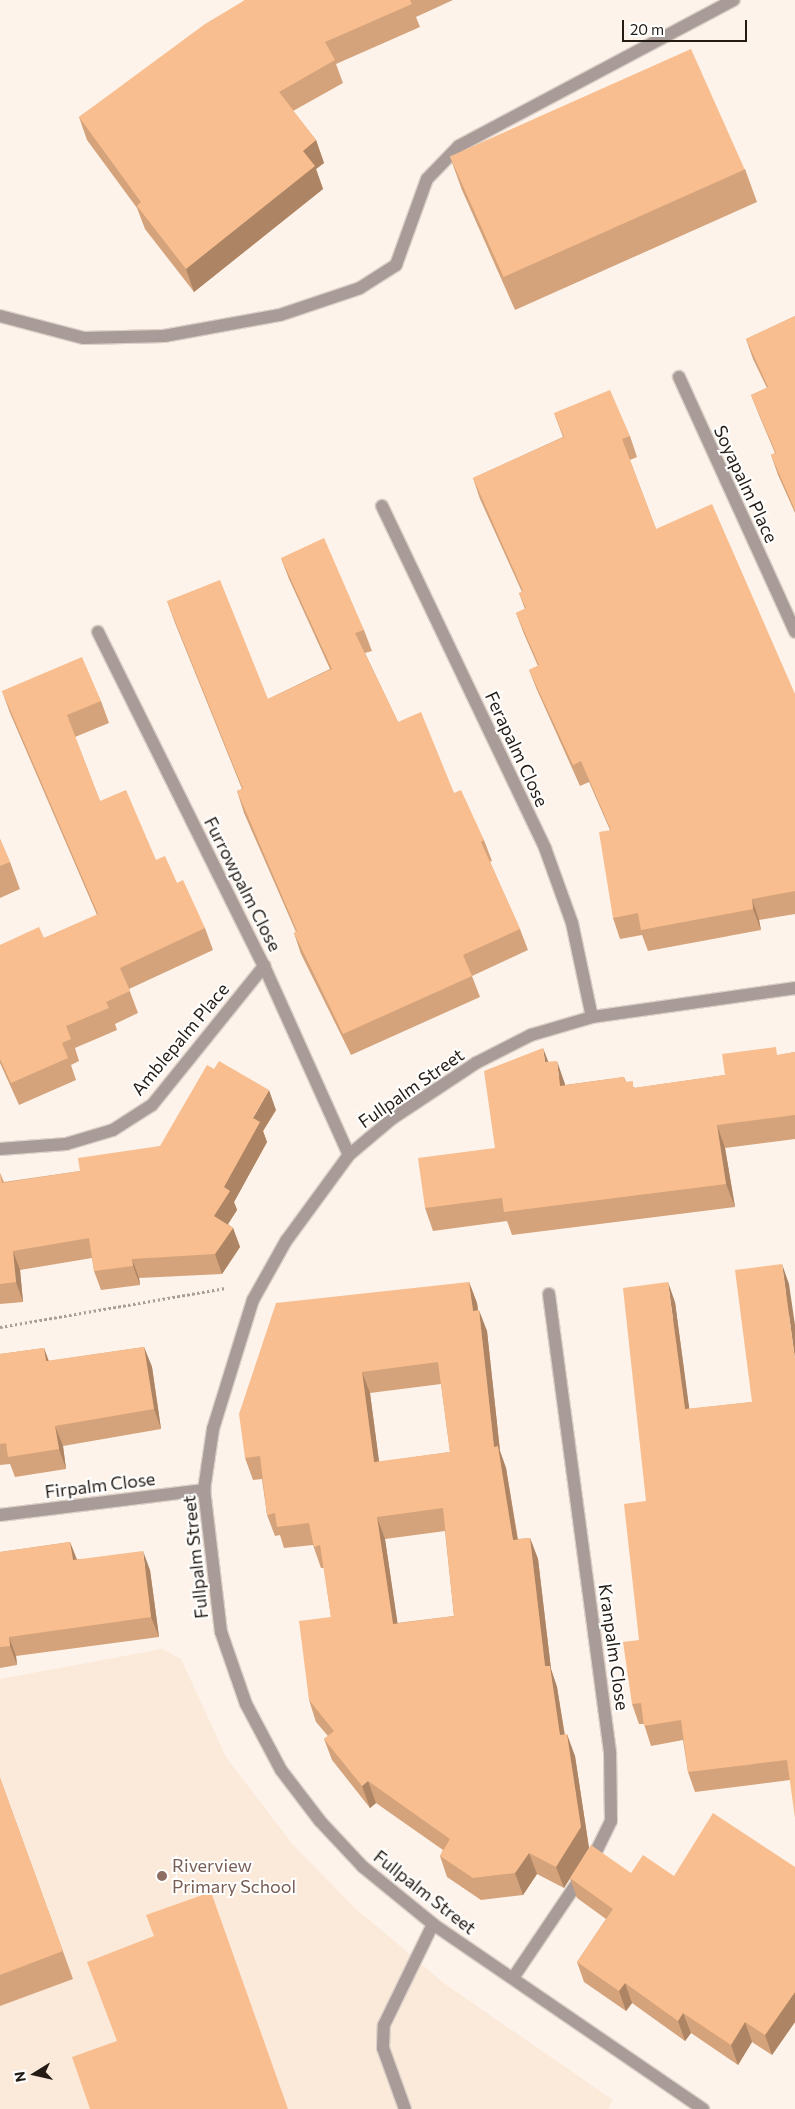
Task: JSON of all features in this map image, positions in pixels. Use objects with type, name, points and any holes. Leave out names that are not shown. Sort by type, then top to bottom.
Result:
[{"type":"street","points":[[0,316],[84,338],[164,336],[280,315],[360,288],[396,265],[427,179],[459,146],[734,0]]},
{"type":"street","name":"Soyapalm Place","points":[[679,377],[795,632]]},
{"type":"street","name":"Ferapalm Close","points":[[382,506],[544,848],[572,923],[592,1016]]},
{"type":"street","name":"Furrowpalm Close","points":[[98,632],[264,966],[349,1156]]},
{"type":"street","name":"Amblepalm Place","points":[[0,1149],[66,1144],[113,1130],[152,1105],[264,966]]},
{"type":"street","name":"Fullpalm Street","points":[[703,2109],[433,1924],[363,1867],[320,1821],[281,1770],[246,1704],[221,1632],[204,1490],[213,1429],[253,1300],[286,1240],[349,1156],[393,1118],[476,1063],[531,1035],[592,1016],[795,988]]},
{"type":"street","name":"Kranpalm Close","points":[[513,1978],[590,1864],[611,1821],[610,1752],[549,1294]]},
{"type":"street","name":"Firpalm Close","points":[[0,1516],[204,1490]]},
{"type":"street","points":[[404,2109],[383,2048],[384,2025],[433,1924]]},
{"type":"path","points":[[0,1327],[264,1281]]},
{"type":"shaded area","name":"Riverview Primary School","points":[[162,1649],[181,1659],[226,1757],[293,1845],[355,1908],[445,1984],[613,2100],[608,2109],[0,2109],[0,1679]]},
{"type":"building","points":[[245,0],[410,0],[412,4],[325,42],[335,60],[279,92],[316,140],[303,151],[315,166],[186,269],[137,206],[141,202],[79,117],[205,24]]},
{"type":"building","points":[[691,49],[745,170],[504,277],[450,156]]},
{"type":"building","points":[[795,316],[795,510],[771,455],[776,453],[751,395],[768,387],[746,339]]},
{"type":"building","points":[[610,390],[630,436],[622,439],[656,529],[712,504],[795,694],[795,891],[752,899],[753,909],[641,930],[638,913],[613,918],[599,832],[611,830],[581,761],[573,765],[529,670],[539,665],[516,613],[526,608],[519,593],[523,591],[473,478],[564,437],[554,413]]},
{"type":"building","points":[[324,538],[364,630],[355,633],[398,722],[421,712],[454,793],[461,790],[484,840],[481,842],[520,929],[463,955],[472,976],[343,1034],[294,933],[297,931],[237,791],[243,789],[167,601],[220,580],[268,699],[332,669],[281,558]]},
{"type":"building","points":[[82,657],[101,701],[67,715],[100,801],[126,790],[156,860],[165,856],[177,883],[183,880],[205,928],[120,968],[130,991],[106,1002],[109,1008],[66,1026],[71,1039],[62,1043],[68,1058],[11,1083],[0,1059],[0,945],[39,927],[44,938],[98,914],[2,691]]},
{"type":"building","points":[[0,839],[10,862],[0,866]]},
{"type":"building","points":[[776,1047],[777,1055],[795,1052],[795,1115],[717,1125],[726,1184],[504,1212],[502,1198],[425,1208],[418,1158],[495,1148],[484,1071],[543,1048],[545,1062],[557,1061],[560,1086],[624,1077],[625,1082],[633,1081],[633,1088],[725,1075],[722,1054]]},
{"type":"building","points":[[219,1061],[269,1090],[253,1118],[260,1122],[224,1187],[230,1191],[214,1216],[233,1228],[215,1254],[132,1259],[133,1266],[94,1271],[89,1238],[13,1251],[16,1282],[0,1284],[0,1173],[2,1183],[80,1171],[78,1158],[160,1146],[207,1065],[214,1069]]},
{"type":"building","points":[[782,1264],[795,1359],[795,1818],[787,1760],[688,1772],[681,1720],[644,1726],[641,1703],[632,1704],[623,1642],[639,1640],[624,1504],[646,1501],[623,1288],[668,1282],[685,1409],[752,1402],[735,1270]]},
{"type":"building","points":[[469,1282],[473,1311],[479,1310],[494,1447],[498,1446],[513,1540],[530,1538],[545,1666],[550,1666],[560,1735],[567,1734],[581,1827],[556,1867],[529,1853],[515,1873],[473,1878],[440,1856],[450,1839],[368,1781],[362,1786],[324,1739],[334,1731],[309,1700],[299,1621],[331,1617],[320,1545],[314,1547],[309,1523],[277,1527],[275,1513],[267,1515],[260,1456],[245,1458],[239,1414],[276,1303]],"holes":[[[438,1362],[450,1452],[374,1462],[362,1372]],[[443,1508],[454,1616],[393,1624],[377,1517]]]},
{"type":"building","points":[[144,1347],[154,1409],[55,1426],[59,1449],[8,1457],[6,1443],[0,1444],[0,1354],[44,1348],[46,1361]]},
{"type":"building","points":[[70,1542],[73,1560],[143,1551],[151,1617],[9,1637],[10,1646],[0,1647],[0,1552]]},
{"type":"building","points":[[0,1778],[63,1951],[0,1975]]},
{"type":"building","points":[[713,1813],[795,1867],[795,1992],[765,2035],[745,2022],[731,2045],[683,2013],[678,2021],[625,1983],[619,1991],[577,1962],[613,1909],[570,1878],[591,1845],[631,1873],[643,1855],[674,1876]]},
{"type":"building","points":[[211,1892],[288,2109],[90,2109],[72,2057],[117,2041],[87,1962],[154,1936],[146,1915]]},
{"type":"place","name":"Riverview Primary School","points":[[162,1876]]}]
